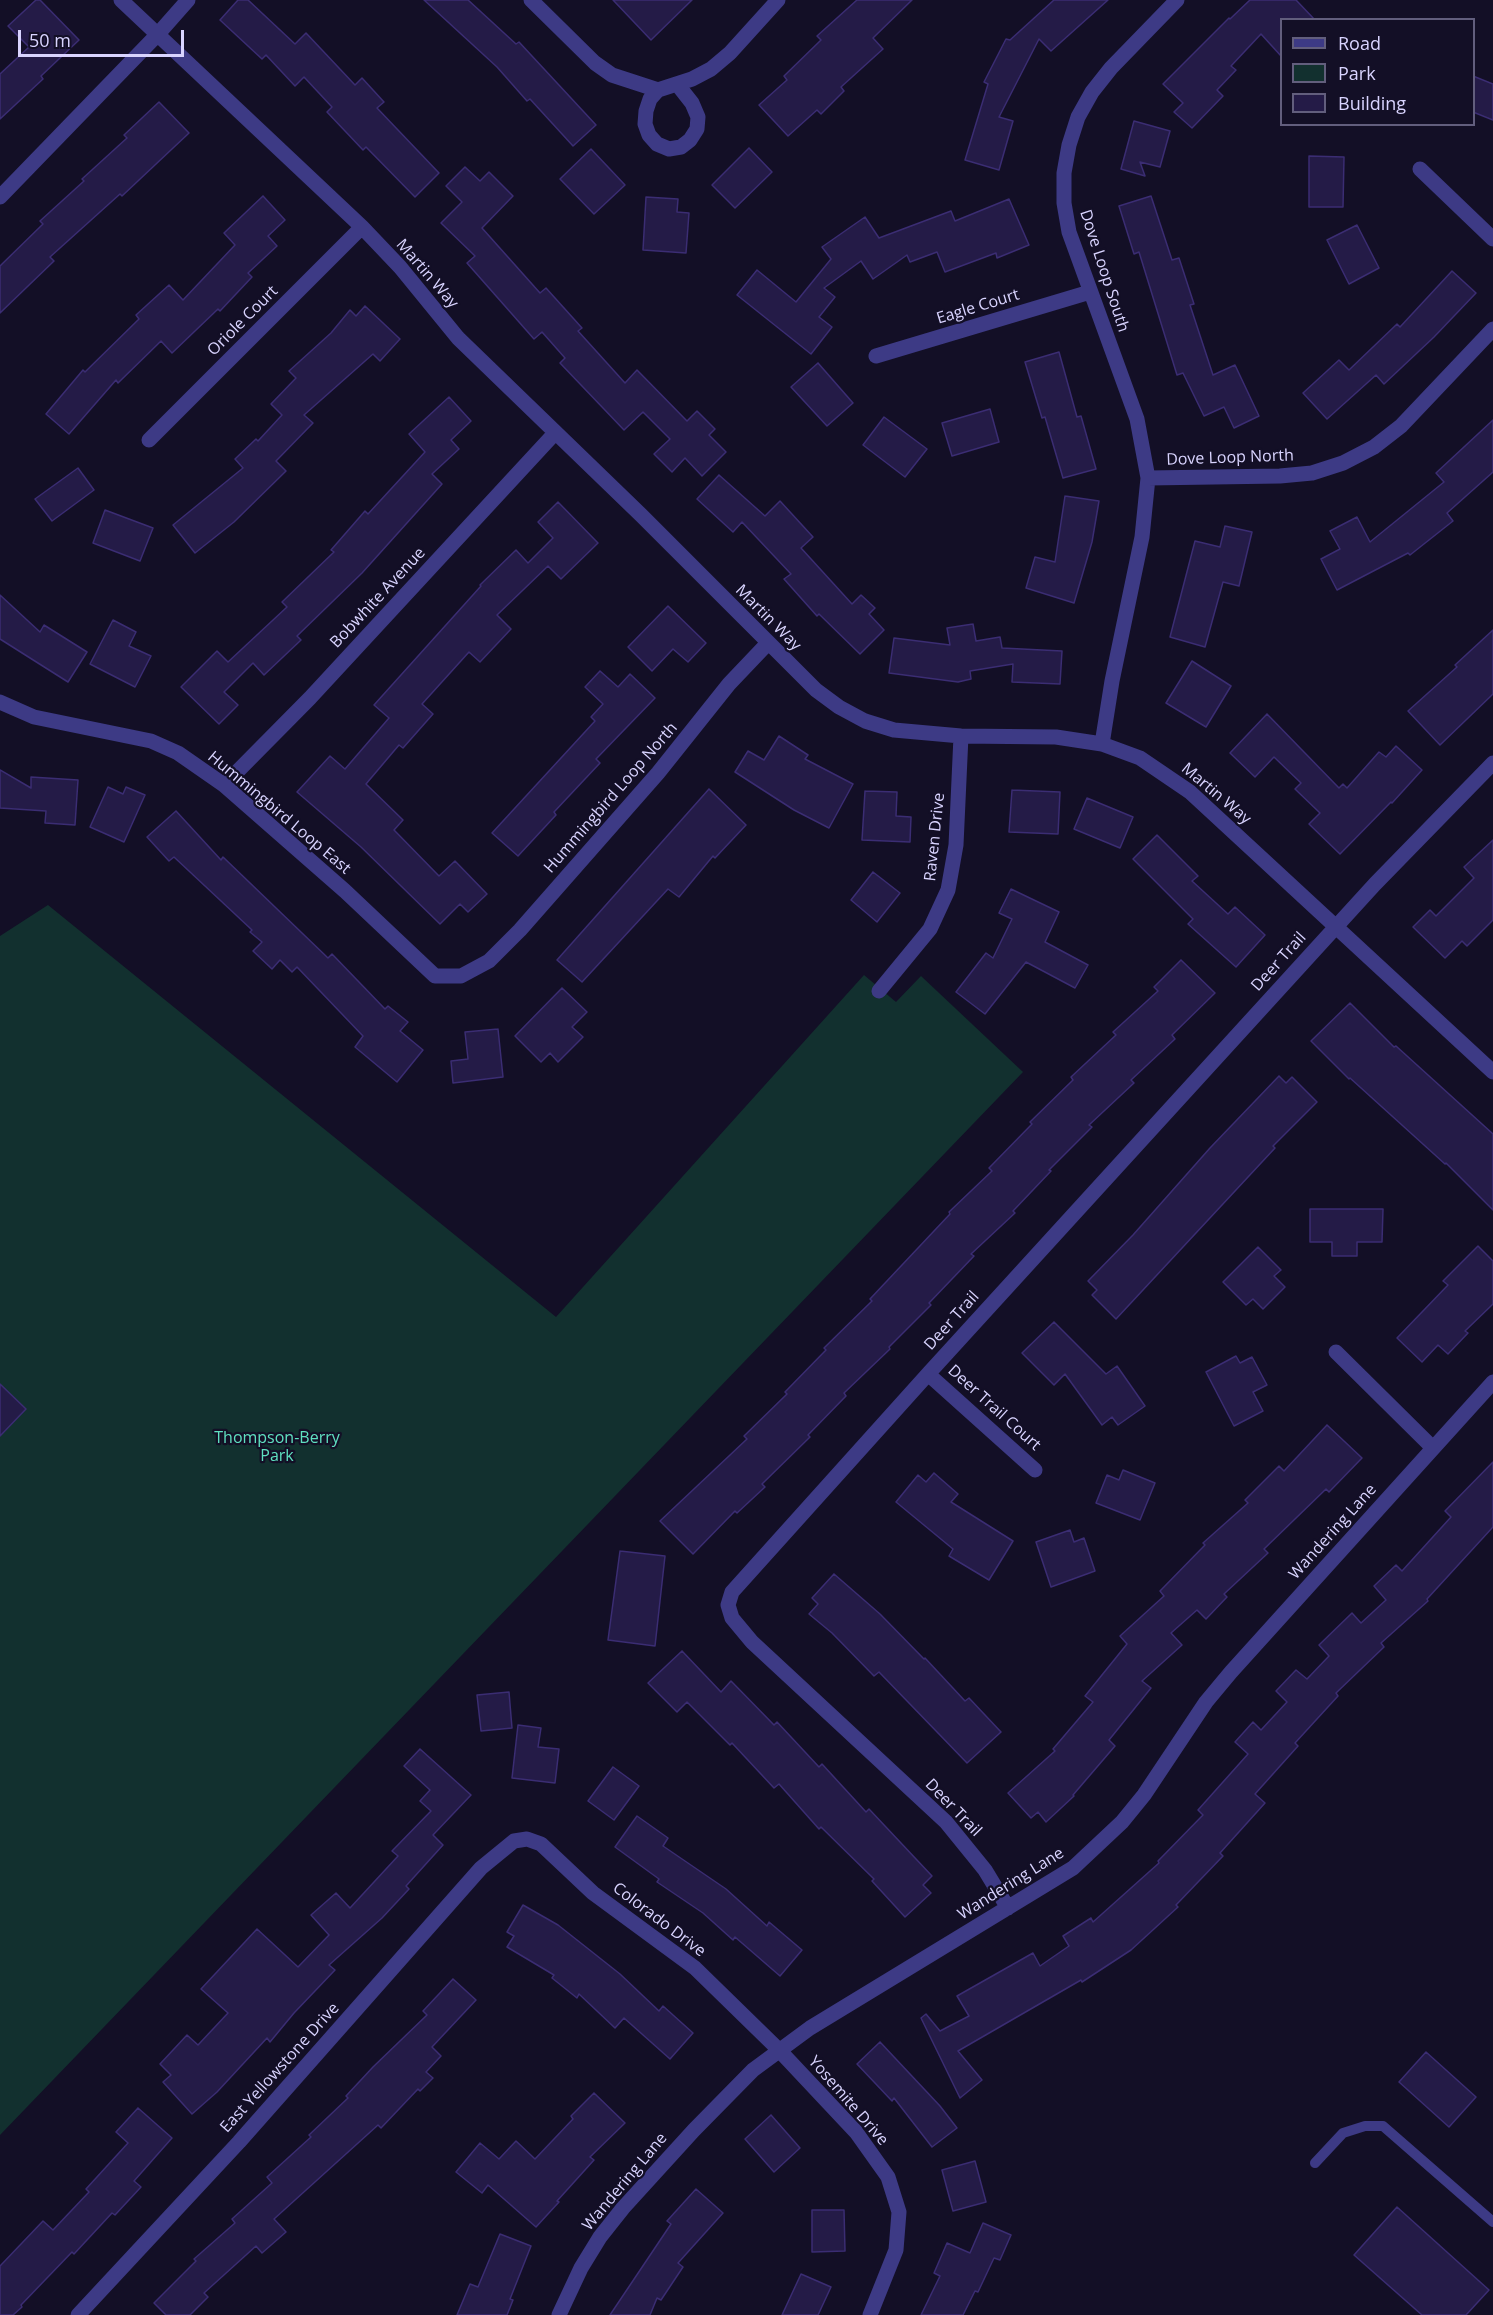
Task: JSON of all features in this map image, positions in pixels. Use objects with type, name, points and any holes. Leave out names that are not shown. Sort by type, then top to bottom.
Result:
[{"type":"street","name":"Martin Way","points":[[121,0],[362,227],[400,267],[458,338],[641,514],[816,690],[839,707],[865,721],[894,730],[961,736],[1056,737],[1102,744],[1140,758],[1190,792],[1493,1072]]},
{"type":"street","points":[[0,197],[188,0]]},
{"type":"street","points":[[531,0],[612,75],[658,90]]},
{"type":"street","points":[[677,84],[692,102],[698,117],[697,129],[690,140],[681,147],[669,149],[657,144],[649,135],[645,124],[650,99],[658,90],[692,79],[711,69],[730,53],[778,0]]},
{"type":"street","name":"Dove Loop South","points":[[1148,478],[1137,419],[1069,232],[1064,203],[1064,173],[1069,145],[1078,117],[1092,92],[1111,68],[1177,0]]},
{"type":"street","points":[[1420,169],[1493,239]]},
{"type":"street","name":"Oriole Court","points":[[149,440],[362,227]]},
{"type":"street","name":"Eagle Court","points":[[876,356],[1090,292]]},
{"type":"street","name":"Dove Loop North","points":[[1102,744],[1112,681],[1142,537],[1148,478],[1280,476],[1312,472],[1343,463],[1374,447],[1401,426],[1493,329]]},
{"type":"street","name":"Bobwhite Avenue","points":[[224,785],[310,698],[555,433]]},
{"type":"street","name":"Hummingbird Loop North","points":[[475,970],[489,961],[520,930],[658,773],[729,684],[768,643]]},
{"type":"street","name":"Hummingbird Loop East","points":[[0,702],[34,717],[151,741],[178,753],[224,785],[345,891],[435,976],[461,976],[475,970]]},
{"type":"street","name":"Raven Drive","points":[[879,991],[930,929],[948,890],[956,845],[961,736]]},
{"type":"street","name":"Deer Trail","points":[[1008,1908],[985,1870],[946,1822],[752,1642],[732,1618],[728,1605],[732,1592],[1375,884],[1493,764]]},
{"type":"street","points":[[1336,1352],[1434,1448]]},
{"type":"street","name":"Deer Trail Court","points":[[928,1374],[1035,1470]]},
{"type":"street","name":"Wandering Lane","points":[[559,2315],[581,2268],[600,2237],[623,2208],[701,2122],[753,2070],[810,2028],[1073,1868],[1122,1822],[1144,1795],[1212,1694],[1493,1382]]},
{"type":"street","name":"Colorado Drive","points":[[509,1845],[514,1841],[527,1839],[541,1845],[593,1893],[695,1968],[779,2050]]},
{"type":"street","name":"East Yellowstone Drive","points":[[78,2315],[239,2142],[482,1868],[509,1845]]},
{"type":"street","name":"Yosemite Drive","points":[[779,2050],[856,2132],[888,2177],[898,2212],[896,2250],[870,2315]]},
{"type":"lane","points":[[1315,2163],[1343,2133],[1365,2126],[1383,2126],[1493,2222]]},
{"type":"green space","name":"Thompson-Berry Park","points":[[48,905],[556,1317],[864,975],[896,1002],[921,976],[1023,1072],[0,2135],[0,936]]},
{"type":"building","points":[[36,0],[40,0],[79,40],[41,76],[43,79],[0,119],[0,74],[29,47],[8,26]]},
{"type":"building","points":[[238,0],[248,0],[295,44],[306,33],[355,85],[362,78],[384,102],[377,108],[439,173],[415,197],[366,147],[363,150],[327,112],[332,107],[304,77],[295,86],[266,55],[262,59],[220,20]]},
{"type":"building","points":[[424,0],[468,0],[516,44],[519,42],[596,125],[573,146],[530,99],[527,101],[497,67]]},
{"type":"building","points":[[613,0],[692,0],[651,40]]},
{"type":"building","points":[[857,0],[912,0],[873,38],[883,49],[841,87],[844,91],[821,114],[817,110],[788,136],[759,105],[787,80],[784,76],[821,40],[817,36]]},
{"type":"building","points":[[1054,0],[1108,0],[1051,51],[1039,39],[999,117],[1013,121],[999,170],[965,160],[988,84],[984,82],[1006,39],[1010,40]]},
{"type":"building","points":[[1250,0],[1296,0],[1313,18],[1280,18],[1280,55],[1261,34],[1231,66],[1236,70],[1217,90],[1223,96],[1192,128],[1174,112],[1183,103],[1163,84]]},
{"type":"building","points":[[1475,77],[1493,84],[1493,120],[1475,113]]},
{"type":"building","points":[[159,102],[189,133],[122,196],[120,194],[50,257],[54,261],[0,313],[0,266],[43,224],[40,221],[127,138],[124,135]]},
{"type":"building","points":[[1134,121],[1170,131],[1160,167],[1140,162],[1145,176],[1121,169]]},
{"type":"building","points":[[749,148],[772,172],[735,208],[712,185]]},
{"type":"building","points":[[591,149],[625,185],[594,214],[560,179]]},
{"type":"building","points":[[1309,156],[1344,157],[1343,207],[1309,207]]},
{"type":"building","points":[[465,167],[480,181],[489,172],[513,196],[482,228],[540,293],[546,288],[582,328],[578,331],[625,383],[637,370],[687,421],[697,411],[715,429],[709,435],[726,452],[702,476],[685,458],[672,472],[654,454],[670,439],[643,412],[624,430],[560,363],[565,358],[542,332],[534,339],[467,263],[475,256],[441,223],[462,202],[446,186]]},
{"type":"building","points":[[263,196],[285,220],[268,236],[277,246],[248,273],[252,277],[220,311],[218,309],[172,353],[161,341],[118,383],[116,380],[69,434],[46,414],[83,370],[85,372],[139,319],[136,315],[169,285],[183,300],[235,245],[224,233]]},
{"type":"building","points":[[1151,196],[1172,260],[1179,258],[1194,304],[1190,305],[1213,375],[1235,365],[1259,416],[1234,428],[1224,407],[1204,416],[1183,373],[1177,375],[1139,252],[1134,254],[1119,206]]},
{"type":"building","points":[[646,197],[678,199],[677,212],[689,213],[686,253],[643,250]]},
{"type":"building","points":[[1009,199],[1029,245],[997,258],[996,253],[945,272],[937,252],[910,262],[907,255],[873,279],[861,261],[824,288],[835,297],[819,317],[832,327],[811,354],[737,295],[757,270],[796,302],[831,259],[822,247],[865,217],[879,238],[951,211],[955,221]]},
{"type":"building","points":[[1357,225],[1379,268],[1349,284],[1327,240]]},
{"type":"building","points":[[1452,271],[1476,293],[1384,384],[1376,375],[1327,419],[1303,393],[1339,360],[1349,370],[1397,324],[1400,327]]},
{"type":"building","points":[[365,306],[400,339],[380,361],[373,354],[304,415],[313,423],[276,461],[286,471],[234,522],[195,553],[173,525],[243,468],[235,459],[256,439],[258,441],[282,415],[271,404],[296,378],[289,371],[331,333],[350,310],[356,316]]},
{"type":"building","points":[[1059,352],[1077,417],[1081,416],[1096,469],[1063,478],[1045,417],[1042,418],[1025,362]]},
{"type":"building","points":[[818,363],[853,403],[827,426],[791,387]]},
{"type":"building","points":[[449,397],[471,421],[451,440],[459,449],[432,474],[442,484],[362,573],[297,636],[301,640],[264,675],[253,663],[224,692],[238,705],[219,724],[181,687],[217,651],[228,662],[287,607],[282,602],[334,552],[331,550],[365,511],[368,514],[425,452],[409,434]]},
{"type":"building","points":[[990,409],[999,442],[952,456],[942,423]]},
{"type":"building","points":[[884,417],[927,449],[905,477],[863,445]]},
{"type":"building","points":[[1493,420],[1493,472],[1447,513],[1453,521],[1410,555],[1408,553],[1337,590],[1321,559],[1340,549],[1330,531],[1357,517],[1370,542],[1444,482],[1436,473]]},
{"type":"building","points":[[78,468],[94,490],[52,521],[35,499]]},
{"type":"building","points":[[719,475],[765,516],[780,501],[813,537],[801,548],[852,604],[861,595],[875,608],[869,614],[884,630],[860,654],[819,614],[817,616],[784,579],[791,574],[742,522],[733,532],[697,499]]},
{"type":"building","points":[[1065,496],[1099,501],[1092,542],[1074,603],[1026,588],[1035,557],[1055,562]]},
{"type":"building","points":[[558,502],[598,543],[561,579],[548,566],[497,615],[511,629],[480,662],[469,652],[422,704],[433,714],[403,748],[399,745],[366,784],[403,820],[394,830],[439,876],[455,861],[487,894],[468,912],[460,904],[440,924],[361,847],[297,792],[330,756],[345,769],[389,718],[374,705],[480,585],[516,550],[528,563],[553,538],[538,522]]},
{"type":"building","points":[[105,510],[153,528],[140,561],[93,543]]},
{"type":"building","points":[[1225,526],[1252,532],[1239,586],[1223,582],[1205,647],[1170,637],[1195,541],[1220,547]]},
{"type":"building","points":[[0,595],[40,632],[44,625],[87,652],[68,682],[0,639]]},
{"type":"building","points":[[668,606],[706,643],[688,662],[673,649],[652,671],[628,647]]},
{"type":"building","points":[[113,620],[136,632],[129,646],[151,656],[135,687],[90,664]]},
{"type":"building","points":[[973,624],[976,641],[1000,637],[1002,648],[1062,651],[1060,684],[1012,682],[1013,664],[970,671],[971,679],[958,682],[889,673],[894,638],[950,645],[947,628]]},
{"type":"building","points":[[1493,630],[1493,694],[1440,745],[1408,711],[1457,667],[1455,665]]},
{"type":"building","points":[[1192,661],[1231,686],[1206,727],[1166,703]]},
{"type":"building","points":[[600,671],[618,687],[630,674],[655,698],[596,759],[600,763],[554,812],[556,815],[518,856],[492,833],[595,721],[591,717],[603,704],[585,687]]},
{"type":"building","points":[[1267,714],[1339,788],[1343,784],[1347,788],[1379,752],[1386,757],[1396,746],[1422,770],[1340,854],[1309,824],[1320,813],[1295,789],[1301,783],[1274,757],[1255,777],[1230,753]]},
{"type":"building","points":[[779,736],[808,755],[805,759],[853,784],[829,828],[794,810],[735,772],[748,751],[764,760]]},
{"type":"building","points":[[0,770],[31,788],[31,777],[78,780],[75,825],[45,823],[46,811],[0,808]]},
{"type":"building","points":[[108,787],[123,794],[126,787],[145,795],[124,842],[90,827]]},
{"type":"building","points":[[709,789],[746,825],[715,858],[713,856],[679,897],[668,889],[582,982],[557,960]]},
{"type":"building","points":[[1012,790],[1060,792],[1058,834],[1009,832]]},
{"type":"building","points":[[865,791],[897,792],[896,816],[911,817],[910,842],[862,840]]},
{"type":"building","points":[[1087,798],[1133,817],[1120,848],[1074,829]]},
{"type":"building","points":[[176,811],[221,860],[223,857],[328,958],[332,954],[385,1009],[388,1006],[408,1022],[400,1031],[423,1050],[397,1082],[355,1047],[363,1036],[297,967],[292,972],[280,960],[272,969],[253,951],[262,942],[250,932],[252,930],[174,857],[169,861],[147,837]]},
{"type":"building","points":[[1157,835],[1198,876],[1192,881],[1228,914],[1235,907],[1265,935],[1236,967],[1188,924],[1193,919],[1133,859]]},
{"type":"building","points":[[1493,840],[1493,920],[1467,946],[1462,941],[1445,958],[1413,927],[1430,910],[1436,916],[1474,878],[1464,867]]},
{"type":"building","points":[[873,872],[900,893],[877,922],[851,900]]},
{"type":"building","points":[[1011,889],[1059,912],[1045,942],[1088,965],[1075,988],[1026,962],[985,1014],[956,992],[986,953],[993,958],[1012,919],[999,913]]},
{"type":"building","points":[[1181,960],[1215,993],[1172,1035],[1175,1039],[1131,1080],[1134,1083],[1089,1125],[1092,1127],[1049,1170],[1051,1171],[1013,1211],[1015,1213],[971,1254],[974,1256],[929,1303],[931,1305],[844,1393],[846,1396],[808,1435],[810,1437],[762,1484],[765,1487],[737,1513],[735,1511],[693,1554],[660,1521],[747,1439],[744,1436],[787,1394],[785,1392],[826,1350],[824,1348],[872,1301],[870,1299],[950,1214],[949,1212],[992,1171],[989,1168],[1032,1124],[1030,1122],[1073,1080],[1071,1077],[1116,1035],[1113,1032],[1158,991],[1154,987]]},
{"type":"building","points":[[562,988],[587,1012],[572,1027],[583,1037],[558,1062],[550,1053],[541,1062],[515,1036]]},
{"type":"building","points":[[1350,1003],[1394,1047],[1396,1046],[1493,1134],[1493,1210],[1446,1163],[1349,1079],[1311,1041]]},
{"type":"building","points":[[498,1029],[503,1077],[453,1083],[451,1061],[468,1059],[465,1032]]},
{"type":"building","points":[[1279,1076],[1286,1083],[1292,1077],[1317,1102],[1273,1146],[1275,1148],[1116,1319],[1092,1295],[1097,1290],[1088,1281]]},
{"type":"building","points":[[1310,1209],[1383,1209],[1382,1242],[1357,1242],[1357,1256],[1332,1256],[1332,1242],[1310,1242]]},
{"type":"building","points":[[1478,1246],[1493,1261],[1493,1304],[1465,1331],[1468,1333],[1448,1354],[1438,1345],[1422,1362],[1397,1338],[1448,1285],[1443,1281]]},
{"type":"building","points":[[1258,1247],[1281,1270],[1274,1276],[1285,1287],[1263,1309],[1253,1299],[1246,1305],[1223,1282]]},
{"type":"building","points":[[1054,1322],[1106,1374],[1117,1366],[1145,1406],[1118,1425],[1112,1417],[1102,1425],[1065,1374],[1054,1385],[1022,1353]]},
{"type":"building","points":[[1236,1356],[1240,1363],[1252,1357],[1267,1385],[1253,1392],[1263,1411],[1234,1426],[1206,1372]]},
{"type":"building","points":[[0,1384],[26,1409],[0,1436]]},
{"type":"building","points":[[1327,1425],[1362,1458],[1329,1492],[1326,1489],[1264,1549],[1268,1553],[1224,1594],[1227,1597],[1206,1619],[1197,1610],[1171,1633],[1182,1645],[1142,1681],[1151,1688],[1109,1740],[1115,1746],[1074,1796],[1046,1822],[1038,1812],[1031,1818],[1008,1793],[1055,1751],[1053,1749],[1093,1702],[1085,1696],[1127,1644],[1120,1636],[1164,1596],[1160,1591],[1205,1545],[1203,1543],[1248,1503],[1245,1500],[1279,1466],[1284,1471]]},
{"type":"building","points":[[1493,1462],[1493,1527],[1427,1599],[1428,1601],[1381,1643],[1384,1647],[1336,1693],[1338,1696],[1295,1743],[1298,1746],[1255,1794],[1265,1803],[1220,1853],[1223,1856],[1176,1905],[1178,1907],[1131,1950],[1082,1982],[1081,1980],[958,2051],[982,2080],[960,2098],[921,2018],[926,2014],[940,2031],[969,2016],[957,1996],[1033,1953],[1040,1966],[1069,1946],[1063,1936],[1091,1918],[1093,1922],[1159,1863],[1158,1861],[1203,1815],[1198,1810],[1248,1754],[1235,1742],[1253,1722],[1261,1730],[1287,1702],[1276,1691],[1296,1670],[1307,1679],[1329,1656],[1319,1645],[1352,1613],[1361,1623],[1386,1600],[1374,1586],[1396,1565],[1402,1571],[1451,1517],[1445,1511]]},
{"type":"building","points":[[1123,1470],[1155,1483],[1140,1520],[1096,1503],[1107,1475],[1119,1480]]},
{"type":"building","points":[[934,1473],[958,1494],[951,1502],[1013,1541],[989,1580],[949,1556],[953,1549],[896,1502],[918,1475],[926,1482]]},
{"type":"building","points":[[1070,1530],[1074,1542],[1084,1538],[1095,1571],[1051,1587],[1036,1542]]},
{"type":"building","points":[[620,1551],[665,1556],[655,1646],[608,1640]]},
{"type":"building","points":[[834,1574],[880,1614],[965,1701],[969,1698],[1001,1732],[967,1763],[879,1672],[874,1676],[832,1633],[809,1614],[818,1604],[812,1598]]},
{"type":"building","points":[[682,1651],[721,1692],[731,1681],[774,1725],[777,1722],[819,1767],[822,1764],[866,1812],[869,1809],[932,1876],[923,1885],[931,1893],[905,1917],[872,1881],[874,1879],[821,1827],[819,1829],[779,1784],[774,1788],[732,1743],[730,1745],[687,1702],[677,1712],[648,1683]]},
{"type":"building","points":[[509,1692],[512,1728],[481,1731],[477,1695]]},
{"type":"building","points":[[518,1725],[541,1728],[538,1747],[559,1749],[555,1783],[512,1778]]},
{"type":"building","points":[[420,1749],[471,1795],[433,1835],[443,1845],[406,1886],[409,1889],[382,1918],[329,1965],[335,1970],[270,2042],[267,2038],[217,2092],[192,2114],[163,2082],[171,2075],[160,2064],[187,2035],[198,2045],[228,2013],[201,1989],[257,1929],[298,1967],[329,1935],[311,1915],[336,1893],[350,1908],[398,1856],[392,1851],[431,1811],[420,1801],[430,1790],[404,1766]]},
{"type":"building","points":[[613,1767],[639,1786],[614,1820],[588,1801]]},
{"type":"building","points":[[637,1816],[668,1838],[663,1846],[726,1889],[767,1926],[769,1922],[802,1950],[780,1976],[735,1937],[733,1940],[703,1913],[657,1882],[659,1879],[615,1847]]},
{"type":"building","points":[[523,1905],[558,1925],[620,1974],[659,2011],[663,2006],[693,2033],[670,2059],[624,2018],[615,2028],[579,1994],[577,1998],[552,1978],[554,1975],[507,1947],[514,1936],[507,1932]]},
{"type":"building","points":[[453,1979],[476,2000],[432,2047],[441,2056],[426,2072],[433,2078],[420,2091],[418,2089],[381,2128],[378,2125],[274,2219],[286,2232],[262,2253],[256,2246],[204,2293],[208,2297],[190,2315],[166,2315],[154,2303],[196,2261],[194,2259],[235,2223],[232,2219],[272,2183],[267,2177],[311,2137],[309,2135],[348,2098],[346,2096],[373,2067],[427,2015],[423,2011]]},
{"type":"building","points":[[880,2042],[940,2106],[957,2128],[932,2147],[894,2098],[892,2101],[857,2064]]},
{"type":"building","points":[[1426,2052],[1476,2097],[1449,2127],[1399,2082]]},
{"type":"building","points":[[594,2093],[625,2123],[590,2157],[594,2160],[536,2227],[488,2185],[482,2193],[456,2172],[480,2143],[499,2159],[516,2141],[535,2159],[573,2119],[571,2116]]},
{"type":"building","points":[[138,2108],[172,2138],[134,2181],[141,2187],[115,2215],[112,2213],[74,2254],[72,2252],[21,2305],[22,2307],[13,2315],[0,2315],[0,2266],[43,2221],[53,2230],[89,2192],[86,2189],[128,2143],[116,2132]]},
{"type":"building","points":[[771,2115],[800,2148],[774,2172],[745,2139]]},
{"type":"building","points":[[975,2161],[986,2202],[953,2211],[942,2170]]},
{"type":"building","points":[[696,2189],[723,2213],[678,2263],[683,2267],[661,2300],[657,2298],[650,2315],[610,2315],[671,2224],[667,2221]]},
{"type":"building","points":[[1397,2207],[1489,2290],[1466,2315],[1422,2315],[1354,2255]]},
{"type":"building","points":[[812,2210],[844,2210],[845,2251],[812,2252]]},
{"type":"building","points":[[983,2223],[1011,2235],[1000,2260],[994,2258],[978,2292],[975,2291],[963,2315],[921,2315],[940,2276],[934,2273],[947,2243],[970,2253]]},
{"type":"building","points":[[500,2234],[531,2246],[510,2299],[513,2300],[507,2315],[457,2315],[470,2284],[478,2287]]},
{"type":"building","points":[[801,2274],[831,2287],[818,2315],[782,2315]]}]
